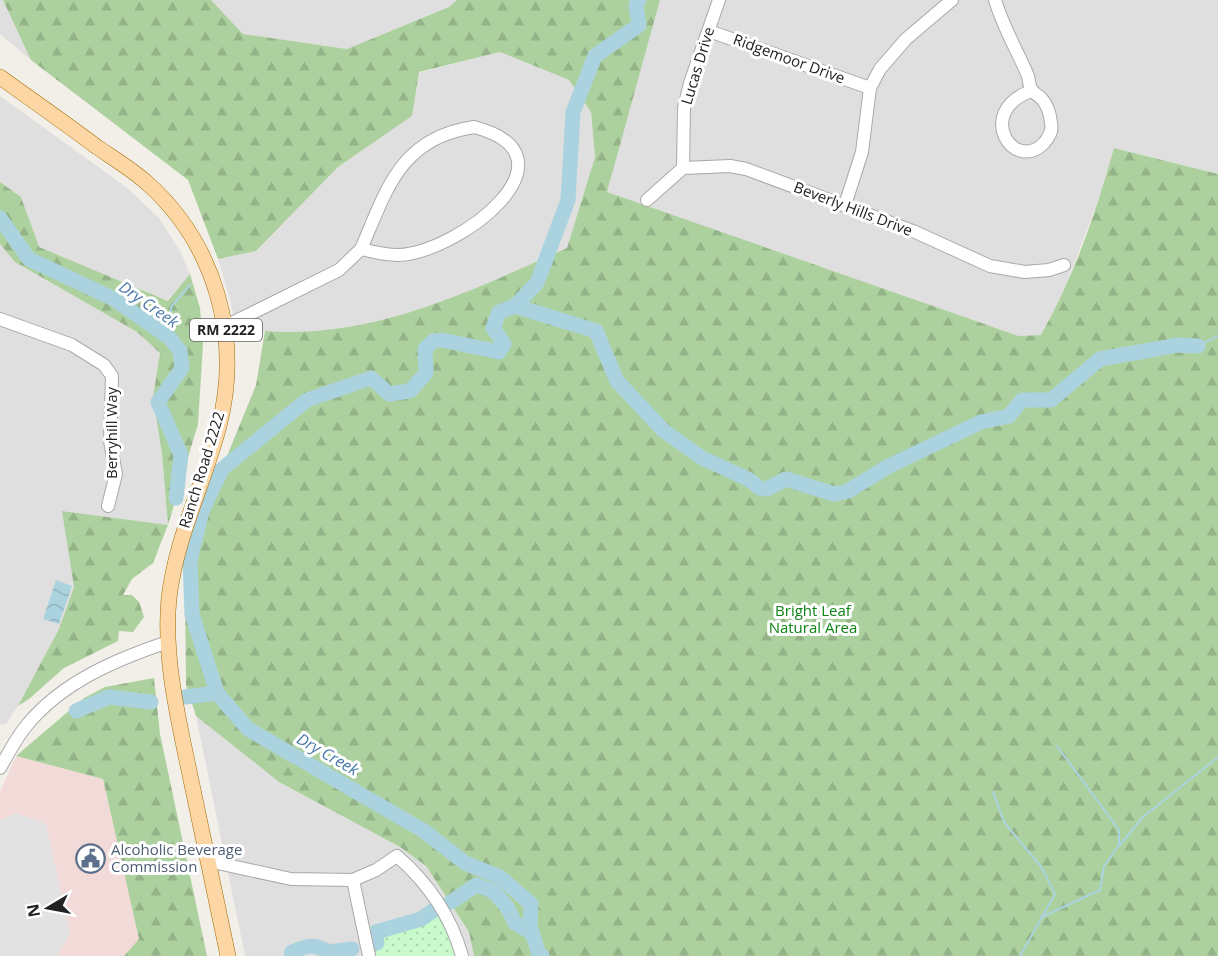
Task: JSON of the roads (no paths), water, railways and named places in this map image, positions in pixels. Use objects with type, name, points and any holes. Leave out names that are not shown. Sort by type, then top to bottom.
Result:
[{"type":"main road","name":"Ranch Road 2222","points":[[0,77],[145,181],[176,212],[197,245],[215,284],[226,326],[227,380],[219,426],[189,511],[176,557],[169,599],[168,642],[177,715],[228,956]]},
{"type":"street","name":"Lucas Drive","points":[[683,168],[684,108],[690,83],[719,0]]},
{"type":"street","points":[[844,205],[862,152],[870,88],[891,53],[952,0]]},
{"type":"street","points":[[995,0],[1008,36],[1029,77],[1031,91],[1048,107],[1052,126],[1049,136],[1041,146],[1029,152],[1016,150],[1007,143],[1001,118],[1006,106],[1031,91]]},
{"type":"street","name":"Ridgemoor Drive","points":[[709,31],[870,88]]},
{"type":"street","points":[[226,326],[339,270],[352,261],[361,249],[398,168],[418,149],[436,137],[454,130],[474,128],[499,136],[515,156],[517,170],[506,196],[488,216],[470,229],[414,252],[384,254],[361,249]]},
{"type":"street","name":"Beverly Hills Drive","points":[[683,168],[730,166],[746,169],[844,205],[1004,270],[1049,270],[1064,265]]},
{"type":"street","points":[[647,200],[683,168]]},
{"type":"street","name":"Berryhill Way","points":[[0,319],[72,345],[104,365],[112,376],[110,441],[116,474],[108,506]]},
{"type":"street","points":[[0,768],[27,724],[84,677],[126,656],[168,642]]},
{"type":"street","points":[[208,861],[291,879],[352,880],[376,870],[397,856],[418,874],[444,912],[462,956]]},
{"type":"street","points":[[352,880],[369,956]]},
{"type":"water","points":[[56,580],[72,586],[59,624],[43,619]]},
{"type":"waterway","points":[[542,956],[539,954],[530,926],[531,904],[500,877],[465,863],[424,831],[248,729],[217,693],[192,614],[190,560],[202,511],[222,469],[307,400],[371,378],[389,394],[410,391],[426,373],[425,349],[433,341],[442,340],[499,352],[504,344],[493,328],[499,312],[515,306],[537,283],[568,200],[573,112],[595,56],[639,25],[636,5],[639,0]]},
{"type":"waterway","name":"Dry Creek","points":[[0,218],[29,259],[114,299],[170,338],[180,351],[182,368],[158,402],[181,455],[176,498]]},
{"type":"waterway","points":[[170,338],[171,307],[190,285]]},
{"type":"waterway","points":[[515,306],[596,331],[617,381],[664,431],[702,458],[748,479],[760,488],[767,489],[786,479],[834,494],[848,491],[887,467],[981,422],[1009,416],[1022,400],[1051,400],[1100,359],[1178,345],[1198,346]]},
{"type":"waterway","points":[[1198,346],[1218,336]]},
{"type":"waterway","points":[[185,697],[217,693]]},
{"type":"waterway","points":[[76,711],[109,697],[151,702]]},
{"type":"waterway","points":[[1042,917],[1100,890],[1104,866],[1119,845],[1119,830],[1057,746]]},
{"type":"waterway","points":[[1120,845],[1143,817],[1218,757]]},
{"type":"waterway","points":[[993,792],[1004,822],[1042,868],[1055,894],[1020,956]]},
{"type":"waterway","points":[[451,902],[476,885],[493,891],[507,907],[515,923],[532,933]]},
{"type":"waterway","points":[[377,943],[376,932],[421,919],[434,910]]},
{"type":"waterway","points":[[291,956],[292,952],[310,946],[319,947],[328,952],[352,949]]},
{"type":"place","name":"Alcoholic Beverage Commission","points":[[90,859]]},
{"type":"park label","name":"Bright Leaf Natural Area","points":[[813,620]]}]
